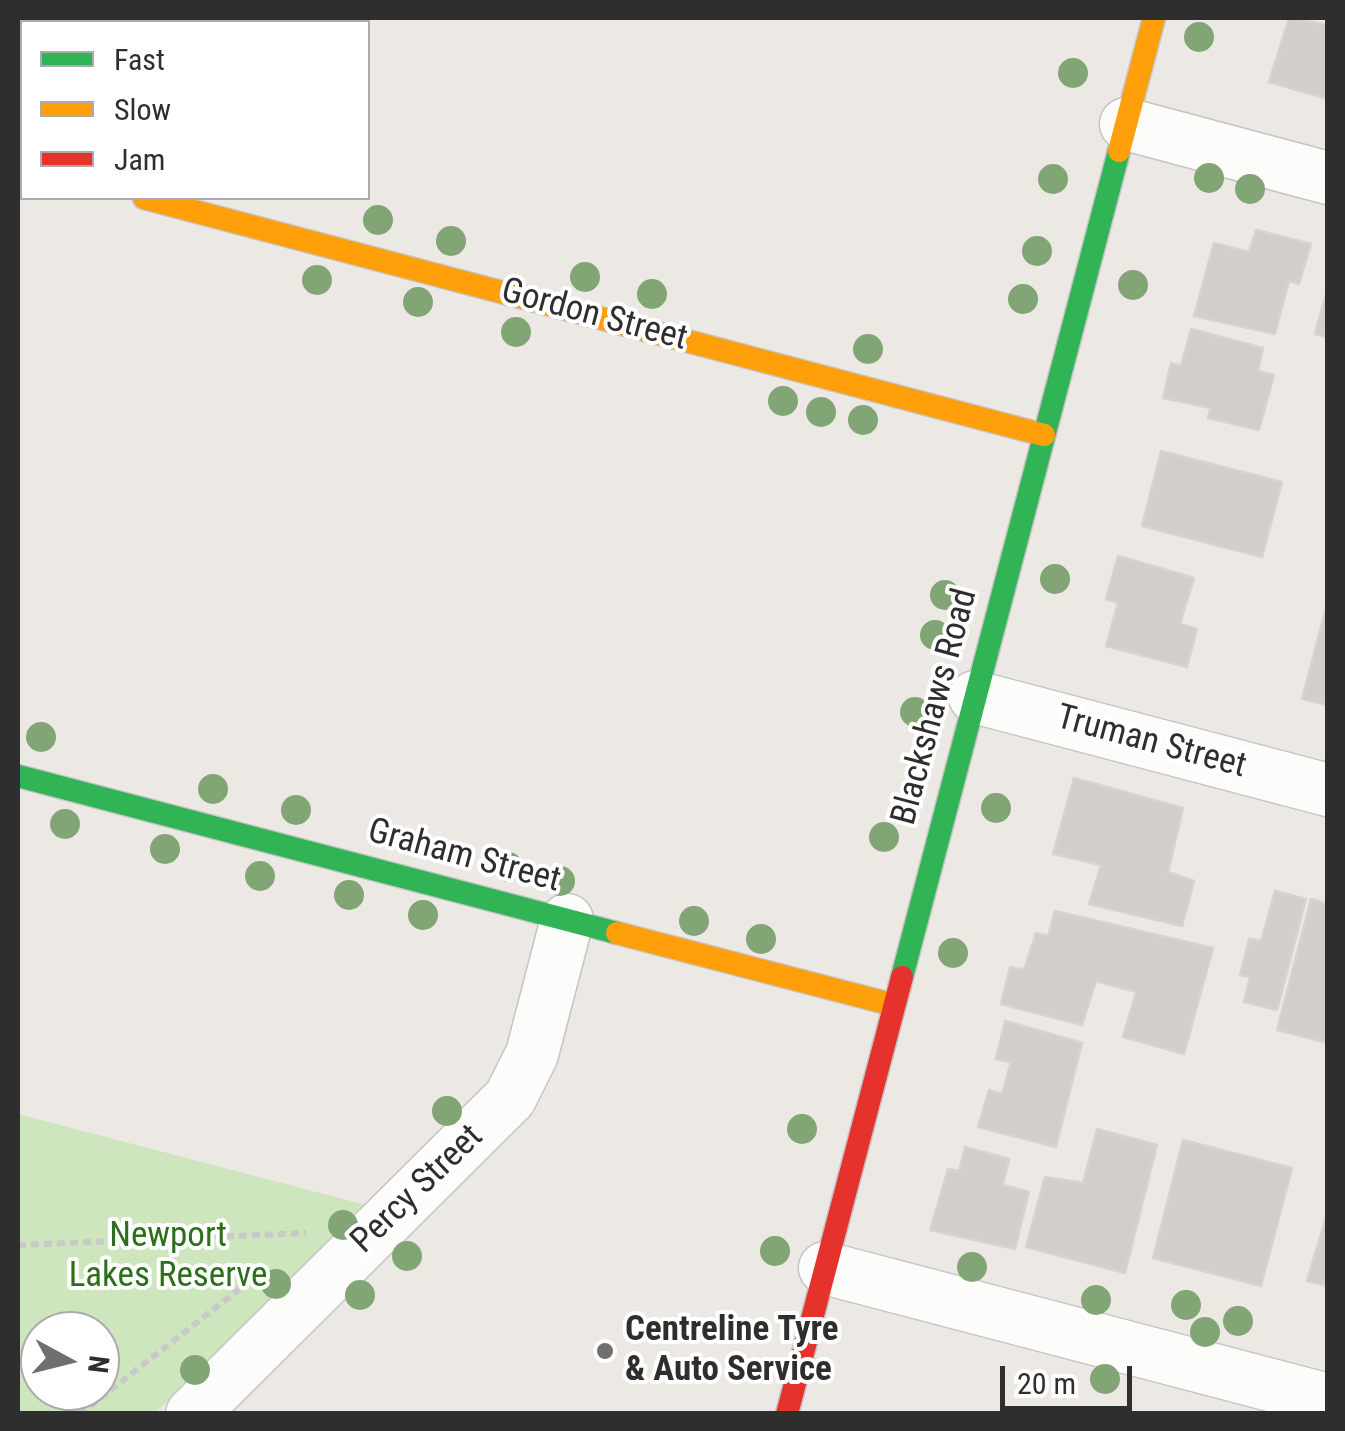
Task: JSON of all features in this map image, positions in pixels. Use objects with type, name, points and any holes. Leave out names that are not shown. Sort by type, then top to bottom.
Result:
[{"type":"street","name":"Blackshaws Road","points":[[786,1414],[1154,18]]},
{"type":"street","points":[[1126,124],[1328,178]]},
{"type":"street","name":"Gordon Street","points":[[152,200],[1044,435]]},
{"type":"street","name":"Truman Street","points":[[975,697],[1328,790]]},
{"type":"street","name":"Graham Street","points":[[18,776],[894,1004]]},
{"type":"street","name":"Percy Street","points":[[192,1414],[510,1098],[532,1054],[566,920]]},
{"type":"street","points":[[825,1268],[1328,1400]]},
{"type":"path","points":[[18,1245],[310,1233],[295,1245]]},
{"type":"path","points":[[80,1414],[264,1269]]},
{"type":"green space","name":"Newport Lakes Reserve","points":[[18,1114],[370,1206],[155,1413],[18,1413]]},
{"type":"building","points":[[1289,18],[1328,25],[1328,99],[1269,82]]},
{"type":"building","points":[[1256,230],[1311,244],[1299,284],[1289,281],[1275,334],[1194,316],[1214,243],[1249,252]]},
{"type":"building","points":[[1328,287],[1328,337],[1315,334]]},
{"type":"building","points":[[1191,329],[1263,348],[1258,371],[1274,375],[1259,430],[1208,418],[1211,408],[1163,398],[1171,363],[1181,366]]},
{"type":"building","points":[[1161,451],[1282,482],[1262,557],[1142,526]]},
{"type":"building","points":[[1118,556],[1194,578],[1180,624],[1197,629],[1187,667],[1106,646],[1118,603],[1106,599]]},
{"type":"building","points":[[1328,600],[1328,705],[1302,699]]},
{"type":"building","points":[[1074,778],[1183,808],[1168,872],[1194,881],[1182,926],[1089,904],[1101,865],[1053,854]]},
{"type":"building","points":[[1275,891],[1306,899],[1277,1010],[1244,1002],[1250,977],[1240,975],[1249,939],[1261,941]]},
{"type":"building","points":[[1311,899],[1328,904],[1328,1043],[1277,1030]]},
{"type":"building","points":[[1055,911],[1213,948],[1184,1054],[1123,1037],[1136,992],[1096,981],[1082,1025],[1001,1004],[1010,967],[1024,970],[1036,933],[1048,936]]},
{"type":"building","points":[[1005,1021],[1082,1043],[1056,1147],[978,1127],[989,1090],[1002,1094],[1011,1062],[996,1059]]},
{"type":"building","points":[[1097,1129],[1157,1145],[1125,1273],[1026,1247],[1045,1177],[1083,1183]]},
{"type":"building","points":[[1183,1140],[1292,1168],[1261,1286],[1153,1258]]},
{"type":"building","points":[[965,1147],[1009,1159],[1003,1185],[1029,1192],[1015,1249],[930,1230],[948,1169],[959,1171]]},
{"type":"building","points":[[1328,1210],[1328,1286],[1307,1281]]},
{"type":"traffic: fast","points":[[902,977],[1119,151]]},
{"type":"traffic: fast","points":[[18,776],[617,933]]},
{"type":"traffic: slow","points":[[1119,151],[1154,18]]},
{"type":"traffic: slow","points":[[152,200],[1044,435]]},
{"type":"traffic: slow","points":[[617,933],[894,1005]]},
{"type":"traffic: jam","points":[[787,1414],[902,977]]},
{"type":"place","name":"Centreline Tyre & Auto Service","points":[[605,1351]]}]
